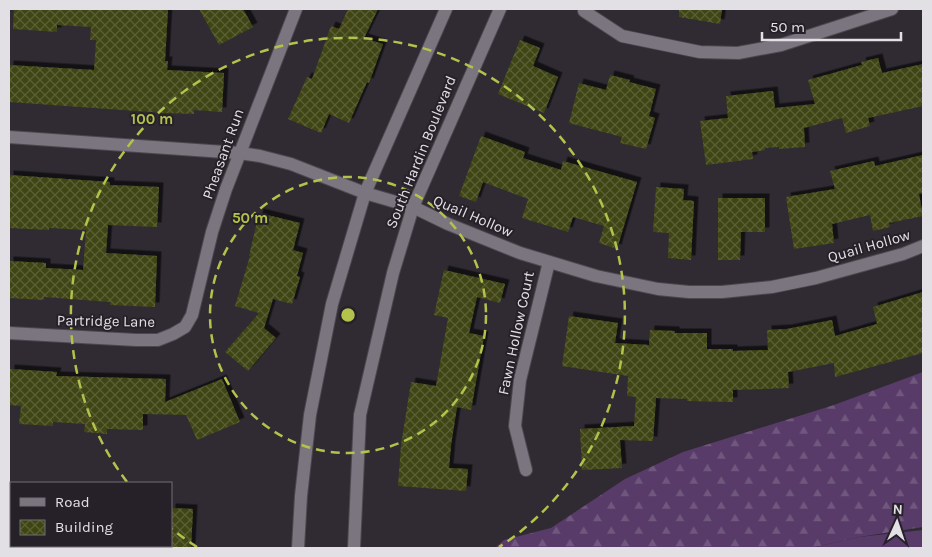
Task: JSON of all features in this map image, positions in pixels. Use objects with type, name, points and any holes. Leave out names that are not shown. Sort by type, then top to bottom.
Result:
[{"type":"street","name":"Pheasant Run","points":[[192,315],[212,232],[239,153],[296,9]]},
{"type":"street","points":[[298,548],[301,496],[310,415],[332,304],[365,193],[446,9]]},
{"type":"street","name":"South Hardin Boulevard","points":[[354,548],[360,415],[393,273],[413,207],[500,9]]},
{"type":"street","points":[[584,11],[622,36],[700,52],[738,53],[781,45],[892,9]]},
{"type":"street","name":"Quail Hollow","points":[[9,137],[260,156],[291,164],[365,193],[413,207],[511,250],[596,276],[658,289],[689,292],[722,292],[772,287],[816,278],[903,254],[923,246]]},
{"type":"street","name":"Fawn Hollow Court","points":[[526,470],[515,426],[520,380],[549,262]]},
{"type":"street","name":"Partridge Lane","points":[[9,334],[158,340],[174,334],[185,327],[192,315]]},
{"type":"green space","points":[[923,372],[923,527],[859,537],[811,548],[495,548],[504,540],[551,528],[625,479],[683,452],[834,405]]},
{"type":"green space","points":[[923,530],[923,548],[811,548],[859,537]]},
{"type":"building","points":[[14,9],[168,9],[165,61],[168,61],[167,70],[224,73],[222,112],[194,110],[194,114],[165,113],[9,102],[9,65],[94,70],[96,40],[90,40],[91,27],[57,25],[57,32],[13,29]]},
{"type":"building","points":[[199,9],[243,9],[253,27],[219,45]]},
{"type":"building","points":[[348,9],[378,9],[364,38],[383,44],[369,83],[367,82],[349,123],[329,114],[321,133],[288,119],[307,77],[312,79],[331,26],[339,29]]},
{"type":"building","points":[[679,9],[722,9],[720,24],[679,17]]},
{"type":"building","points":[[520,40],[540,48],[533,66],[558,77],[544,113],[498,94]]},
{"type":"building","points":[[878,58],[882,73],[923,64],[923,106],[868,118],[870,126],[846,133],[842,118],[804,128],[805,147],[765,148],[765,150],[752,152],[753,159],[706,165],[700,121],[728,118],[726,96],[773,91],[775,108],[815,104],[808,80],[862,65],[861,62]]},
{"type":"building","points":[[610,75],[656,89],[649,116],[655,118],[646,149],[620,143],[622,137],[569,123],[579,83],[606,90]]},
{"type":"building","points":[[481,136],[525,152],[523,158],[561,170],[563,161],[637,182],[617,249],[599,243],[604,226],[573,217],[568,232],[522,218],[528,199],[483,182],[476,202],[459,196]]},
{"type":"building","points":[[923,155],[923,193],[919,194],[923,216],[889,223],[890,227],[873,231],[870,215],[832,224],[834,243],[794,249],[786,197],[835,189],[830,171],[874,161],[875,166]]},
{"type":"building","points":[[9,175],[110,182],[110,185],[159,187],[157,227],[108,225],[106,253],[157,256],[155,307],[110,305],[110,302],[44,297],[44,300],[9,298],[9,261],[46,263],[46,268],[83,270],[86,230],[9,228]]},
{"type":"building","points":[[656,187],[684,189],[683,200],[694,201],[691,260],[668,258],[669,233],[653,232]]},
{"type":"building","points":[[718,198],[765,198],[765,232],[741,232],[740,260],[718,260]]},
{"type":"building","points":[[259,213],[300,223],[293,250],[303,253],[297,276],[300,277],[292,304],[273,299],[264,328],[276,338],[248,371],[225,352],[259,313],[235,306],[250,256]]},
{"type":"building","points":[[444,270],[505,284],[500,303],[477,297],[469,333],[484,336],[471,410],[457,407],[449,468],[468,469],[466,491],[398,486],[401,445],[411,382],[436,386],[448,318],[434,315]]},
{"type":"building","points":[[923,292],[923,353],[835,377],[834,363],[788,372],[789,388],[733,390],[733,402],[656,398],[653,441],[620,440],[622,468],[582,470],[580,429],[634,426],[636,397],[627,396],[628,376],[562,366],[569,316],[618,323],[615,343],[649,345],[650,330],[675,331],[675,333],[707,333],[707,349],[733,349],[733,351],[768,350],[767,330],[787,329],[832,320],[835,336],[877,324],[873,307]]},
{"type":"building","points":[[10,369],[57,372],[56,376],[166,379],[165,402],[222,379],[240,422],[197,440],[186,415],[143,414],[143,430],[107,429],[107,434],[84,432],[85,424],[53,422],[53,426],[19,424],[21,406],[9,405]]},
{"type":"building","points":[[172,508],[193,509],[191,548],[171,548]]}]
